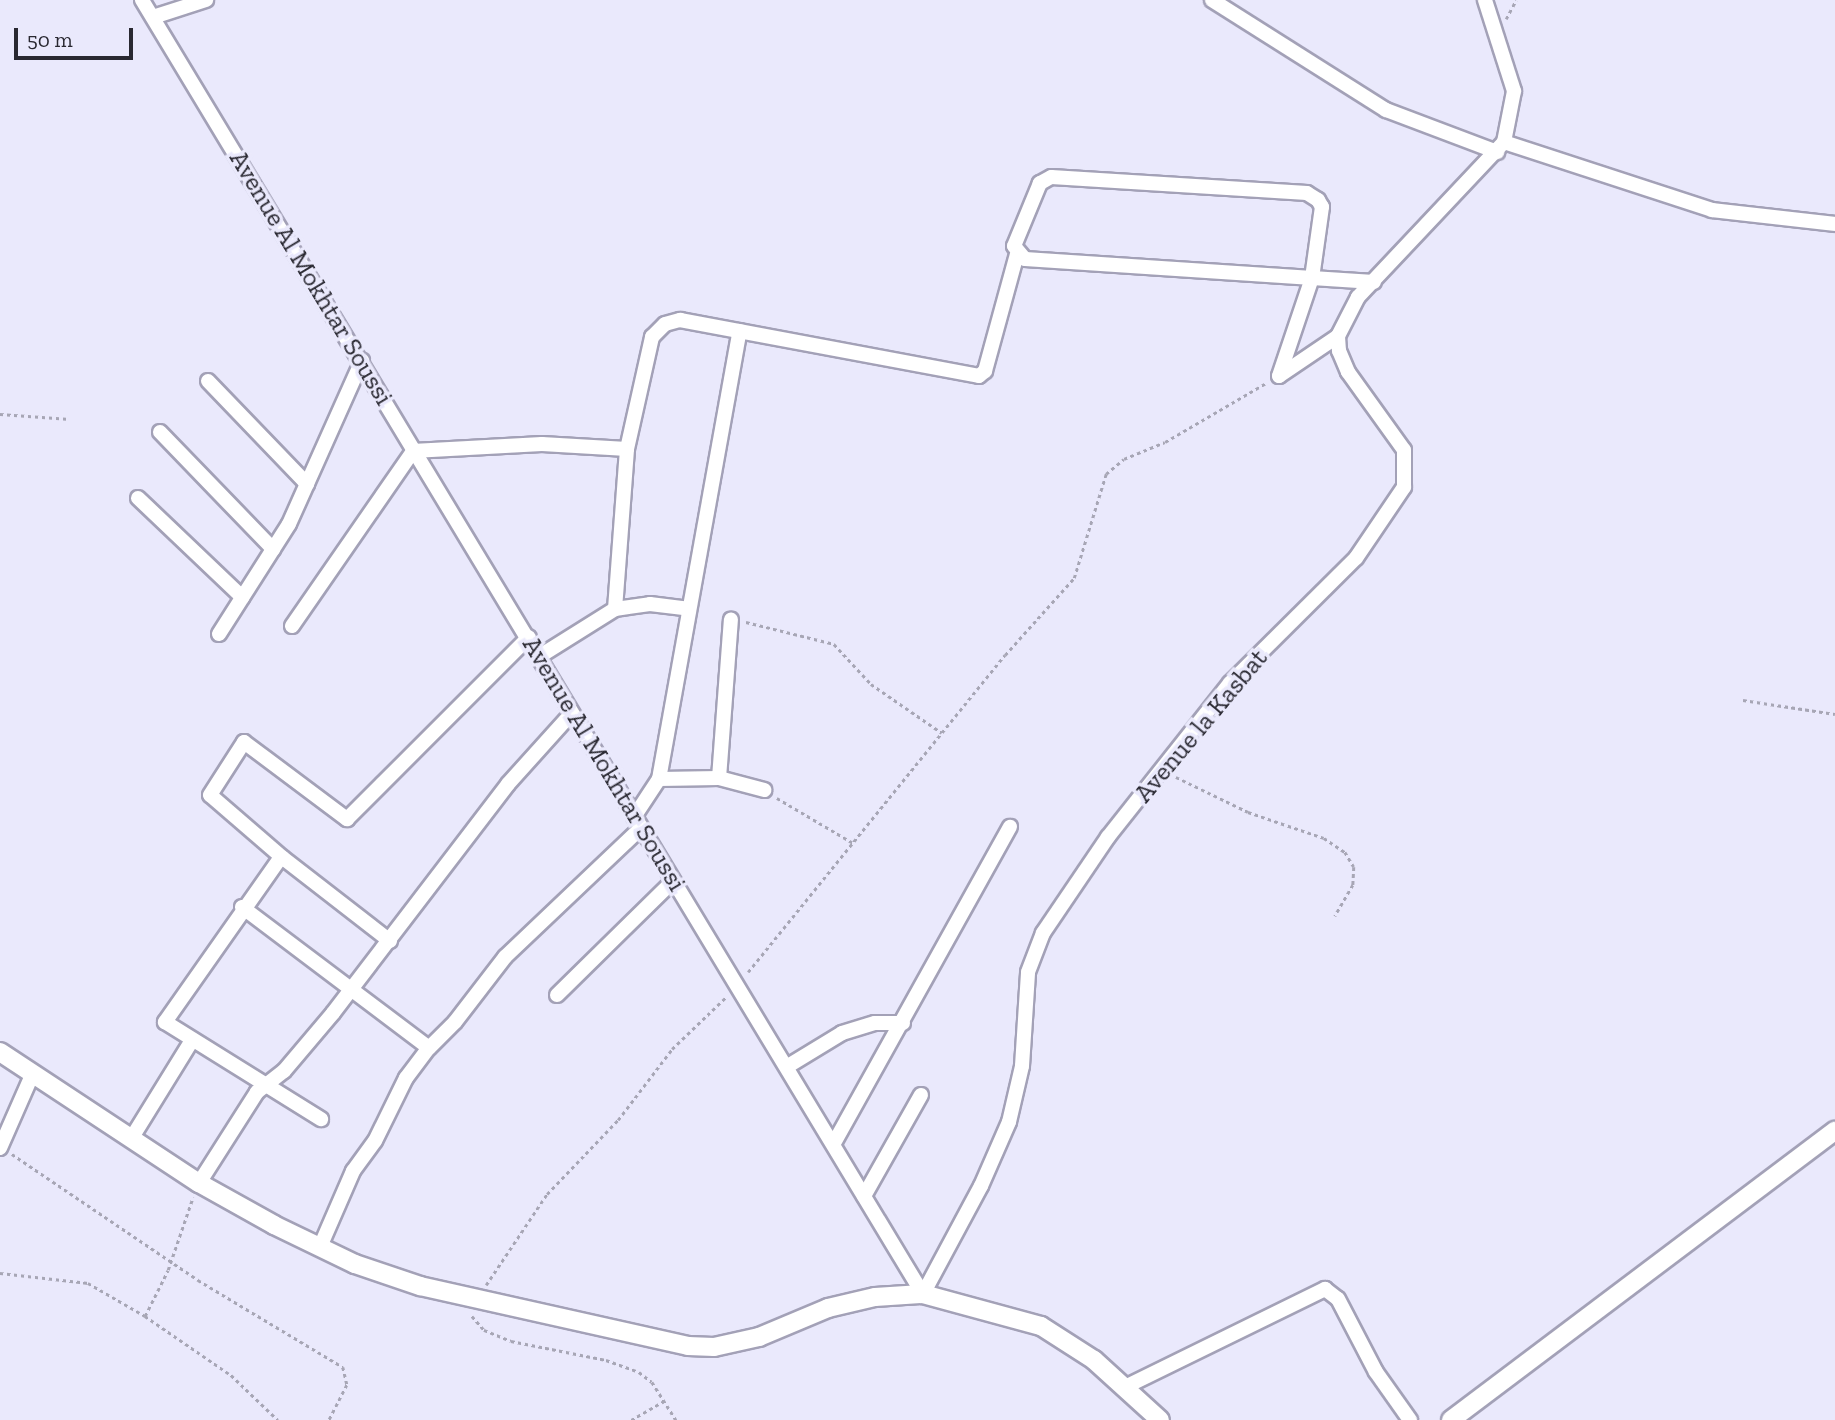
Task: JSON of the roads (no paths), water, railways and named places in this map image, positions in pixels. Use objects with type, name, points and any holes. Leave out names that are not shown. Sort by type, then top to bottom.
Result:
[{"type":"street","name":"Avenue Al Mokhtar Soussi","points":[[142,0],[362,361],[413,451],[529,637],[571,714],[672,882],[788,1066],[923,1294]]},
{"type":"street","points":[[153,17],[206,0]]},
{"type":"street","points":[[1212,0],[1385,110],[1698,207],[1835,224]]},
{"type":"street","points":[[615,609],[627,449],[652,337],[665,324],[680,320],[979,376],[985,371],[1017,254],[1014,246],[1034,191],[1051,177],[1307,193],[1322,207],[1312,278],[1279,376],[1338,336],[1358,297],[1500,147],[1514,91],[1485,0]]},
{"type":"street","points":[[1017,254],[1025,259],[1374,282]]},
{"type":"street","points":[[320,1247],[353,1171],[375,1141],[406,1078],[429,1048],[455,1022],[505,957],[638,822],[659,779],[740,331]]},
{"type":"street","name":"Avenue la Kasbat","points":[[923,1294],[981,1186],[1009,1122],[1022,1066],[1032,954],[1101,847],[1230,682],[1356,558],[1404,487],[1404,450],[1348,372],[1338,336]]},
{"type":"street","points":[[219,634],[273,550],[307,484],[362,361]]},
{"type":"street","points":[[208,381],[307,484]]},
{"type":"street","points":[[160,432],[273,550]]},
{"type":"street","points":[[292,626],[413,451],[542,443],[627,449]]},
{"type":"street","points":[[138,498],[242,597]]},
{"type":"street","points":[[540,656],[615,609],[650,604],[688,609]]},
{"type":"street","points":[[719,778],[731,619]]},
{"type":"street","points":[[390,941],[281,857],[210,795],[244,742],[347,819],[529,637]]},
{"type":"street","points":[[199,1183],[221,1154],[249,1102],[351,990],[508,784],[571,714]]},
{"type":"street","points":[[659,779],[719,778],[764,790]]},
{"type":"street","points":[[834,1143],[1010,827]]},
{"type":"street","points":[[281,857],[242,907],[165,1022],[191,1042],[321,1119]]},
{"type":"street","points":[[557,995],[672,882]]},
{"type":"street","points":[[242,907],[429,1048]]},
{"type":"street","points":[[788,1066],[831,1039],[861,1026],[903,1023]]},
{"type":"street","points":[[131,1139],[191,1042]]},
{"type":"street","points":[[0,1052],[199,1183],[320,1247],[392,1277],[458,1296],[688,1346],[714,1347],[759,1337],[828,1308],[875,1297],[923,1294],[1041,1326],[1094,1360],[1160,1420]]},
{"type":"street","points":[[0,1147],[32,1075]]},
{"type":"street","points":[[864,1196],[921,1095]]},
{"type":"street","points":[[1451,1420],[1835,1132]]},
{"type":"street","points":[[1125,1387],[1325,1289],[1338,1300],[1376,1372],[1410,1420]]}]
